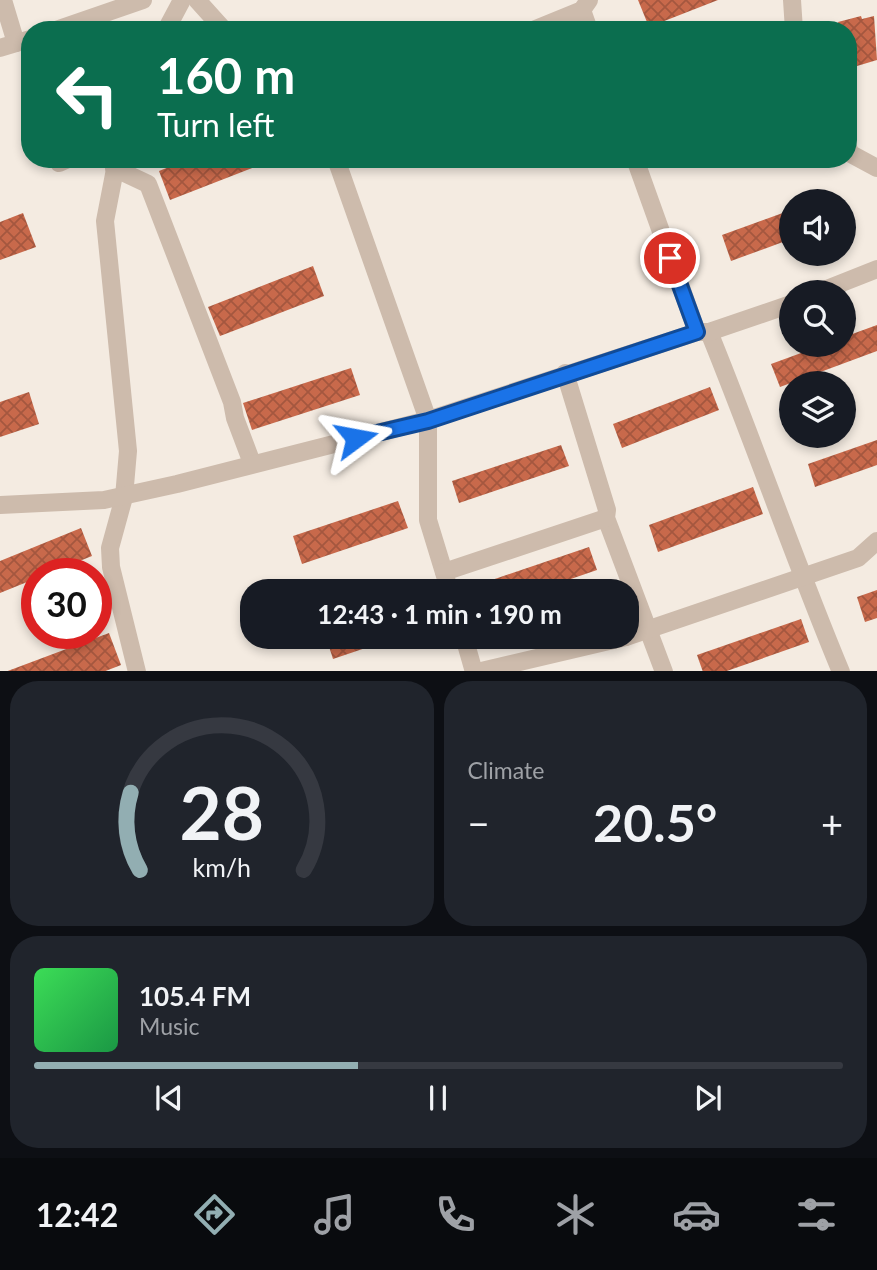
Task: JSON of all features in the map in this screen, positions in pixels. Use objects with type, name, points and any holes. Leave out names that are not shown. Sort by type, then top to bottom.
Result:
[{"type":"street","points":[[3,0],[15,43]]},
{"type":"street","points":[[82,21],[144,0]]},
{"type":"street","points":[[171,21],[182,0]]},
{"type":"street","points":[[197,0],[216,21]]},
{"type":"street","points":[[792,0],[793,21]]},
{"type":"street","points":[[552,21],[586,5]]},
{"type":"street","points":[[857,158],[877,168]]},
{"type":"street","points":[[115,168],[105,221],[127,427],[128,475],[110,548],[111,567],[135,670]]},
{"type":"street","points":[[122,168],[148,184],[232,402],[252,463]]},
{"type":"street","points":[[339,168],[428,421],[428,520],[446,579]]},
{"type":"street","points":[[639,168],[703,332],[758,453],[801,578],[841,671]]},
{"type":"street","points":[[848,280],[877,268]]},
{"type":"street","points":[[0,505],[124,497],[428,421],[565,373],[779,308]]},
{"type":"street","points":[[565,373],[607,510],[606,518],[664,671]]},
{"type":"street","points":[[444,572],[606,518]]},
{"type":"street","points":[[639,634],[858,558],[877,541]]},
{"type":"street","points":[[468,649],[475,671],[573,649]]},
{"type":"building","points":[[638,0],[718,0],[664,21],[647,21]]},
{"type":"building","points":[[874,16],[877,60],[857,66],[857,21],[842,21]]},
{"type":"building","points":[[166,168],[252,168],[170,200],[159,171]]},
{"type":"building","points":[[23,213],[36,247],[0,260],[0,222]]},
{"type":"building","points":[[779,214],[779,243],[731,261],[722,235]]},
{"type":"building","points":[[313,266],[324,296],[220,336],[208,307]]},
{"type":"building","points":[[877,325],[877,351],[823,371],[779,371],[779,384],[771,364],[790,357],[856,357],[856,333]]},
{"type":"building","points":[[351,368],[360,395],[252,430],[243,403]]},
{"type":"building","points":[[710,387],[719,410],[622,448],[613,424]]},
{"type":"building","points":[[29,392],[39,424],[0,437],[0,402]]},
{"type":"building","points":[[877,440],[877,465],[815,487],[808,464]]},
{"type":"building","points":[[561,445],[569,466],[459,503],[452,481]]},
{"type":"building","points":[[753,487],[763,514],[658,552],[649,525]]},
{"type":"building","points":[[398,501],[408,528],[302,564],[293,536]]},
{"type":"building","points":[[81,528],[92,556],[21,558],[21,584],[0,593],[0,561]]},
{"type":"building","points":[[589,547],[597,570],[571,579],[495,579]]},
{"type":"building","points":[[877,590],[877,618],[865,622],[857,597]]},
{"type":"building","points":[[801,619],[809,642],[727,671],[703,671],[697,655]]},
{"type":"building","points":[[112,641],[121,665],[106,671],[8,671],[66,649],[112,649]]},
{"type":"building","points":[[330,649],[363,649],[333,659]]},
{"type":"route","points":[[356,438],[428,421],[503,397],[565,373],[697,332],[670,258]]}]
